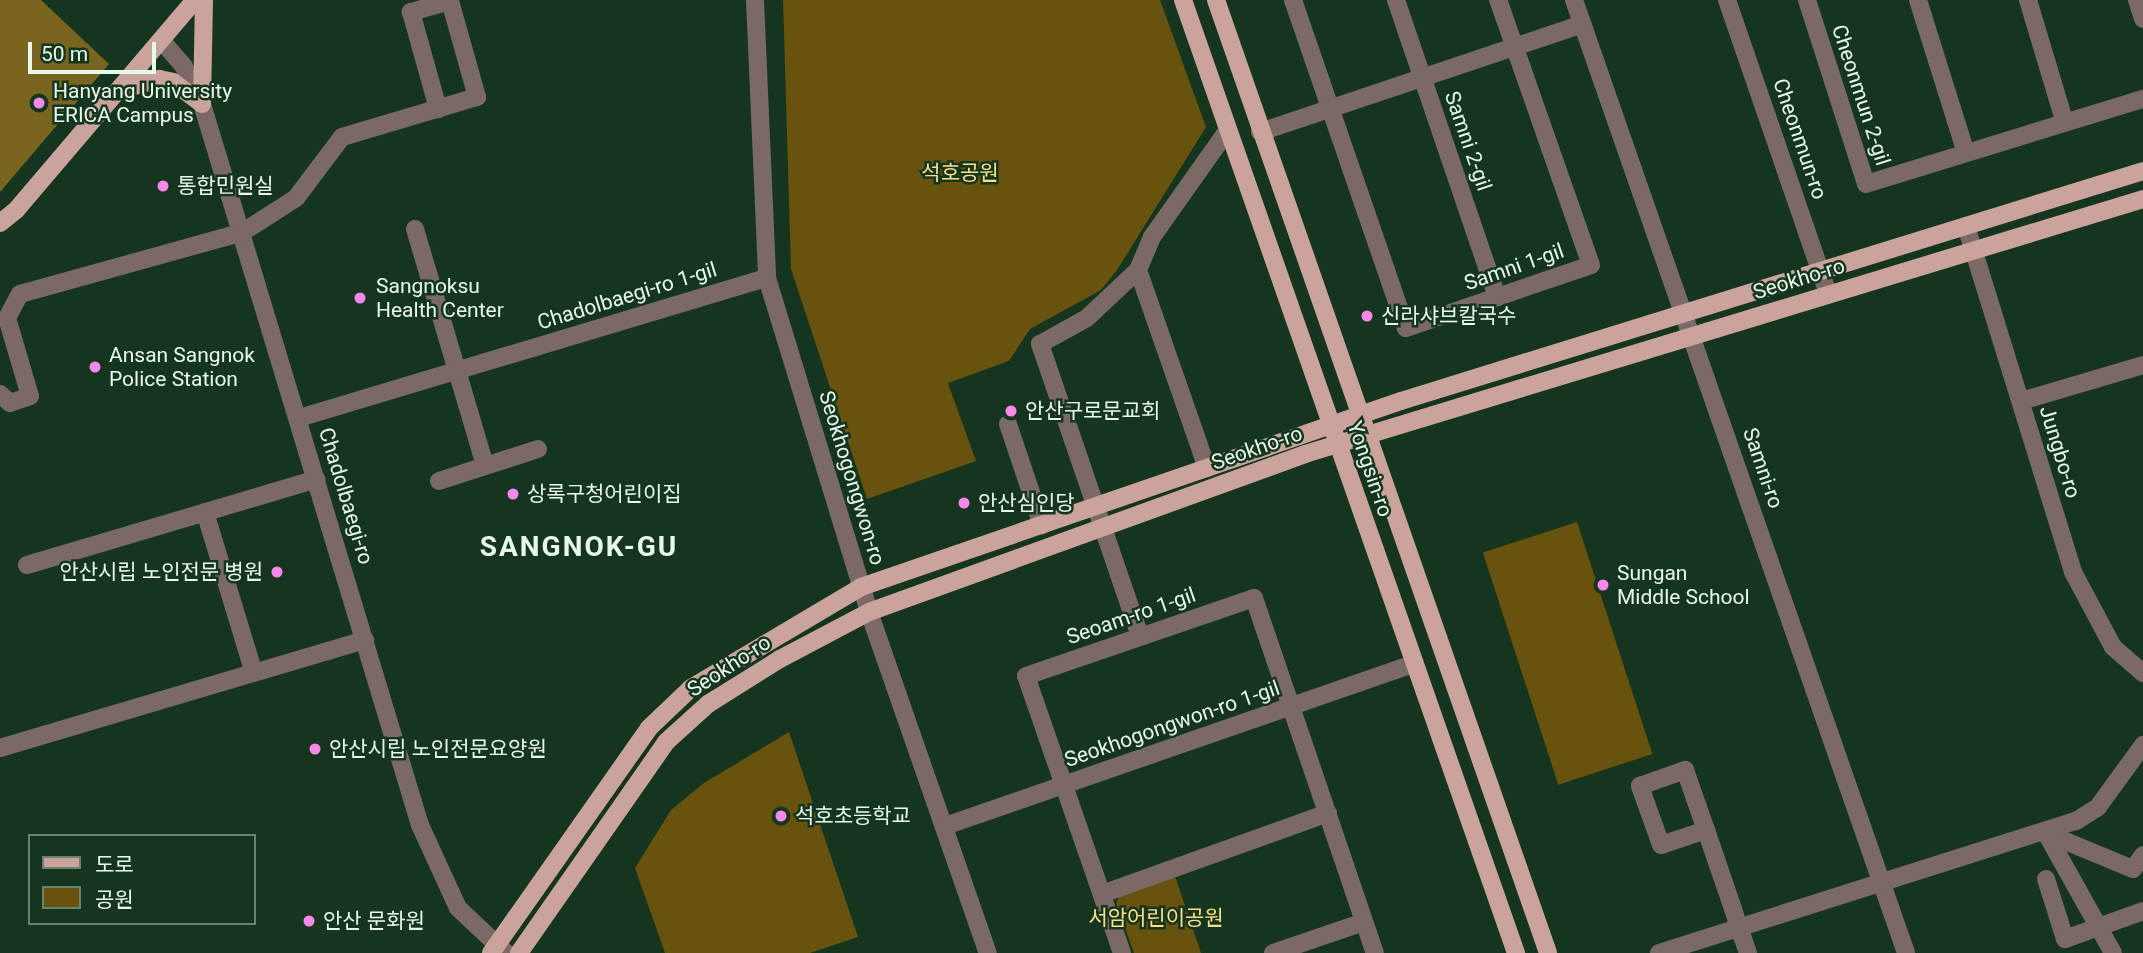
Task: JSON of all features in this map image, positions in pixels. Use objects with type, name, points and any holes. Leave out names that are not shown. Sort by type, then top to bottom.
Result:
[{"type":"main road","points":[[0,223],[17,209],[195,0]]},
{"type":"main road","points":[[202,104],[204,0]]},
{"type":"main road","name":"Yongsin-ro","points":[[1183,0],[1516,953]]},
{"type":"main road","name":"Yongsin-ro","points":[[1216,0],[1366,438],[1548,953]]},
{"type":"main road","points":[[118,90],[166,80],[202,104]]},
{"type":"main road","name":"Seokho-ro","points":[[498,950],[649,728],[691,688],[861,587],[1359,416],[1821,268],[2143,171]]},
{"type":"main road","name":"Seokho-ro","points":[[519,953],[666,742],[708,704],[780,659],[869,612],[1337,444],[1366,438],[1828,293],[2143,200]]},
{"type":"street","name":"Seokhogongwon-ro","points":[[755,0],[767,278],[869,612],[988,953]]},
{"type":"street","name":"Samni 1-gil","points":[[1293,0],[1406,328],[1591,265],[1498,0]]},
{"type":"street","name":"Samni 2-gil","points":[[1395,0],[1497,297]]},
{"type":"street","name":"Samni-ro","points":[[1574,0],[1906,953]]},
{"type":"street","name":"Cheonmun-ro","points":[[1727,0],[1828,293]]},
{"type":"street","name":"Cheonmun 2-gil","points":[[1807,0],[1866,184],[2143,99]]},
{"type":"street","points":[[1918,0],[1966,153]]},
{"type":"street","points":[[2028,0],[2065,122]]},
{"type":"street","points":[[2137,0],[2143,19]]},
{"type":"street","points":[[0,394],[10,403],[30,396],[7,318],[20,294],[243,232],[296,198],[342,137],[438,109],[477,97],[450,1],[411,12],[438,109]]},
{"type":"street","points":[[1260,132],[1582,24]]},
{"type":"street","name":"Chadolbaegi-ro","points":[[160,40],[183,65],[202,104],[243,232],[420,825],[458,908],[498,950]]},
{"type":"street","points":[[1140,636],[1040,344],[1087,318],[1138,270],[1152,237],[1227,131]]},
{"type":"street","name":"Jungbo-ro","points":[[1966,226],[2073,572],[2113,647],[2143,673]]},
{"type":"street","points":[[415,229],[485,465]]},
{"type":"street","name":"Seokho-ro","points":[[1138,270],[1207,468]]},
{"type":"street","name":"Chadolbaegi-ro 1-gil","points":[[299,418],[767,278]]},
{"type":"street","points":[[2021,401],[2143,365]]},
{"type":"street","points":[[1008,424],[1042,526]]},
{"type":"street","points":[[439,481],[538,449]]},
{"type":"street","points":[[27,565],[317,479]]},
{"type":"street","points":[[205,512],[254,673]]},
{"type":"street","name":"Seoam-ro 1-gil","points":[[1122,953],[1026,677],[1254,598],[1375,953]]},
{"type":"street","points":[[0,748],[365,640]]},
{"type":"street","name":"Seokhogongwon-ro 1-gil","points":[[945,826],[1414,664]]},
{"type":"street","points":[[1658,953],[1883,881],[2046,833],[2098,807],[2143,745]]},
{"type":"street","points":[[1706,830],[1661,845],[1640,786],[1685,770],[1706,830],[1739,928],[1748,953]]},
{"type":"street","points":[[1102,894],[1328,813]]},
{"type":"street","points":[[2046,833],[2133,869],[2143,855]]},
{"type":"street","points":[[2046,833],[2102,927],[2113,953]]},
{"type":"street","points":[[2046,879],[2068,946],[2102,927],[2143,911]]},
{"type":"street","points":[[1273,953],[1364,922]]},
{"type":"green space","name":"석호공원","points":[[783,0],[1160,0],[1206,127],[1117,270],[1101,290],[1030,329],[1009,361],[948,383],[976,461],[867,499],[791,269]]},
{"type":"green space","points":[[1577,522],[1652,754],[1558,785],[1483,553]]},
{"type":"green space","points":[[789,732],[858,937],[810,953],[665,953],[635,868],[671,810],[704,783]]},
{"type":"green space","name":"서암어린이공원","points":[[1175,876],[1201,953],[1134,953],[1116,903],[1120,895]]},
{"type":"shaded area","name":"Hanyang University ERICA Campus","points":[[0,0],[41,0],[109,64],[0,192]]},
{"type":"place","name":"Hanyang University ERICA Campus","points":[[39,103]]},
{"type":"place","name":"통합민원실","points":[[163,186]]},
{"type":"place","name":"Sangnoksu Health Center","points":[[360,298]]},
{"type":"place","name":"신라샤브칼국수","points":[[1367,316]]},
{"type":"place","name":"Ansan Sangnok Police Station","points":[[95,367]]},
{"type":"place","name":"안산구로문교회","points":[[1011,411]]},
{"type":"place","name":"상록구청어린이집","points":[[513,494]]},
{"type":"place","name":"안산심인당","points":[[964,503]]},
{"type":"place","name":"안산시립 노인전문 병원","points":[[277,572]]},
{"type":"place","name":"Sungan Middle School","points":[[1603,585]]},
{"type":"place","name":"안산시립 노인전문요양원","points":[[315,749]]},
{"type":"place","name":"석호초등학교","points":[[781,816]]},
{"type":"place","name":"안산 문화원","points":[[309,921]]},
{"type":"district","name":"SANGNOK-GU","points":[[579,547]]}]
